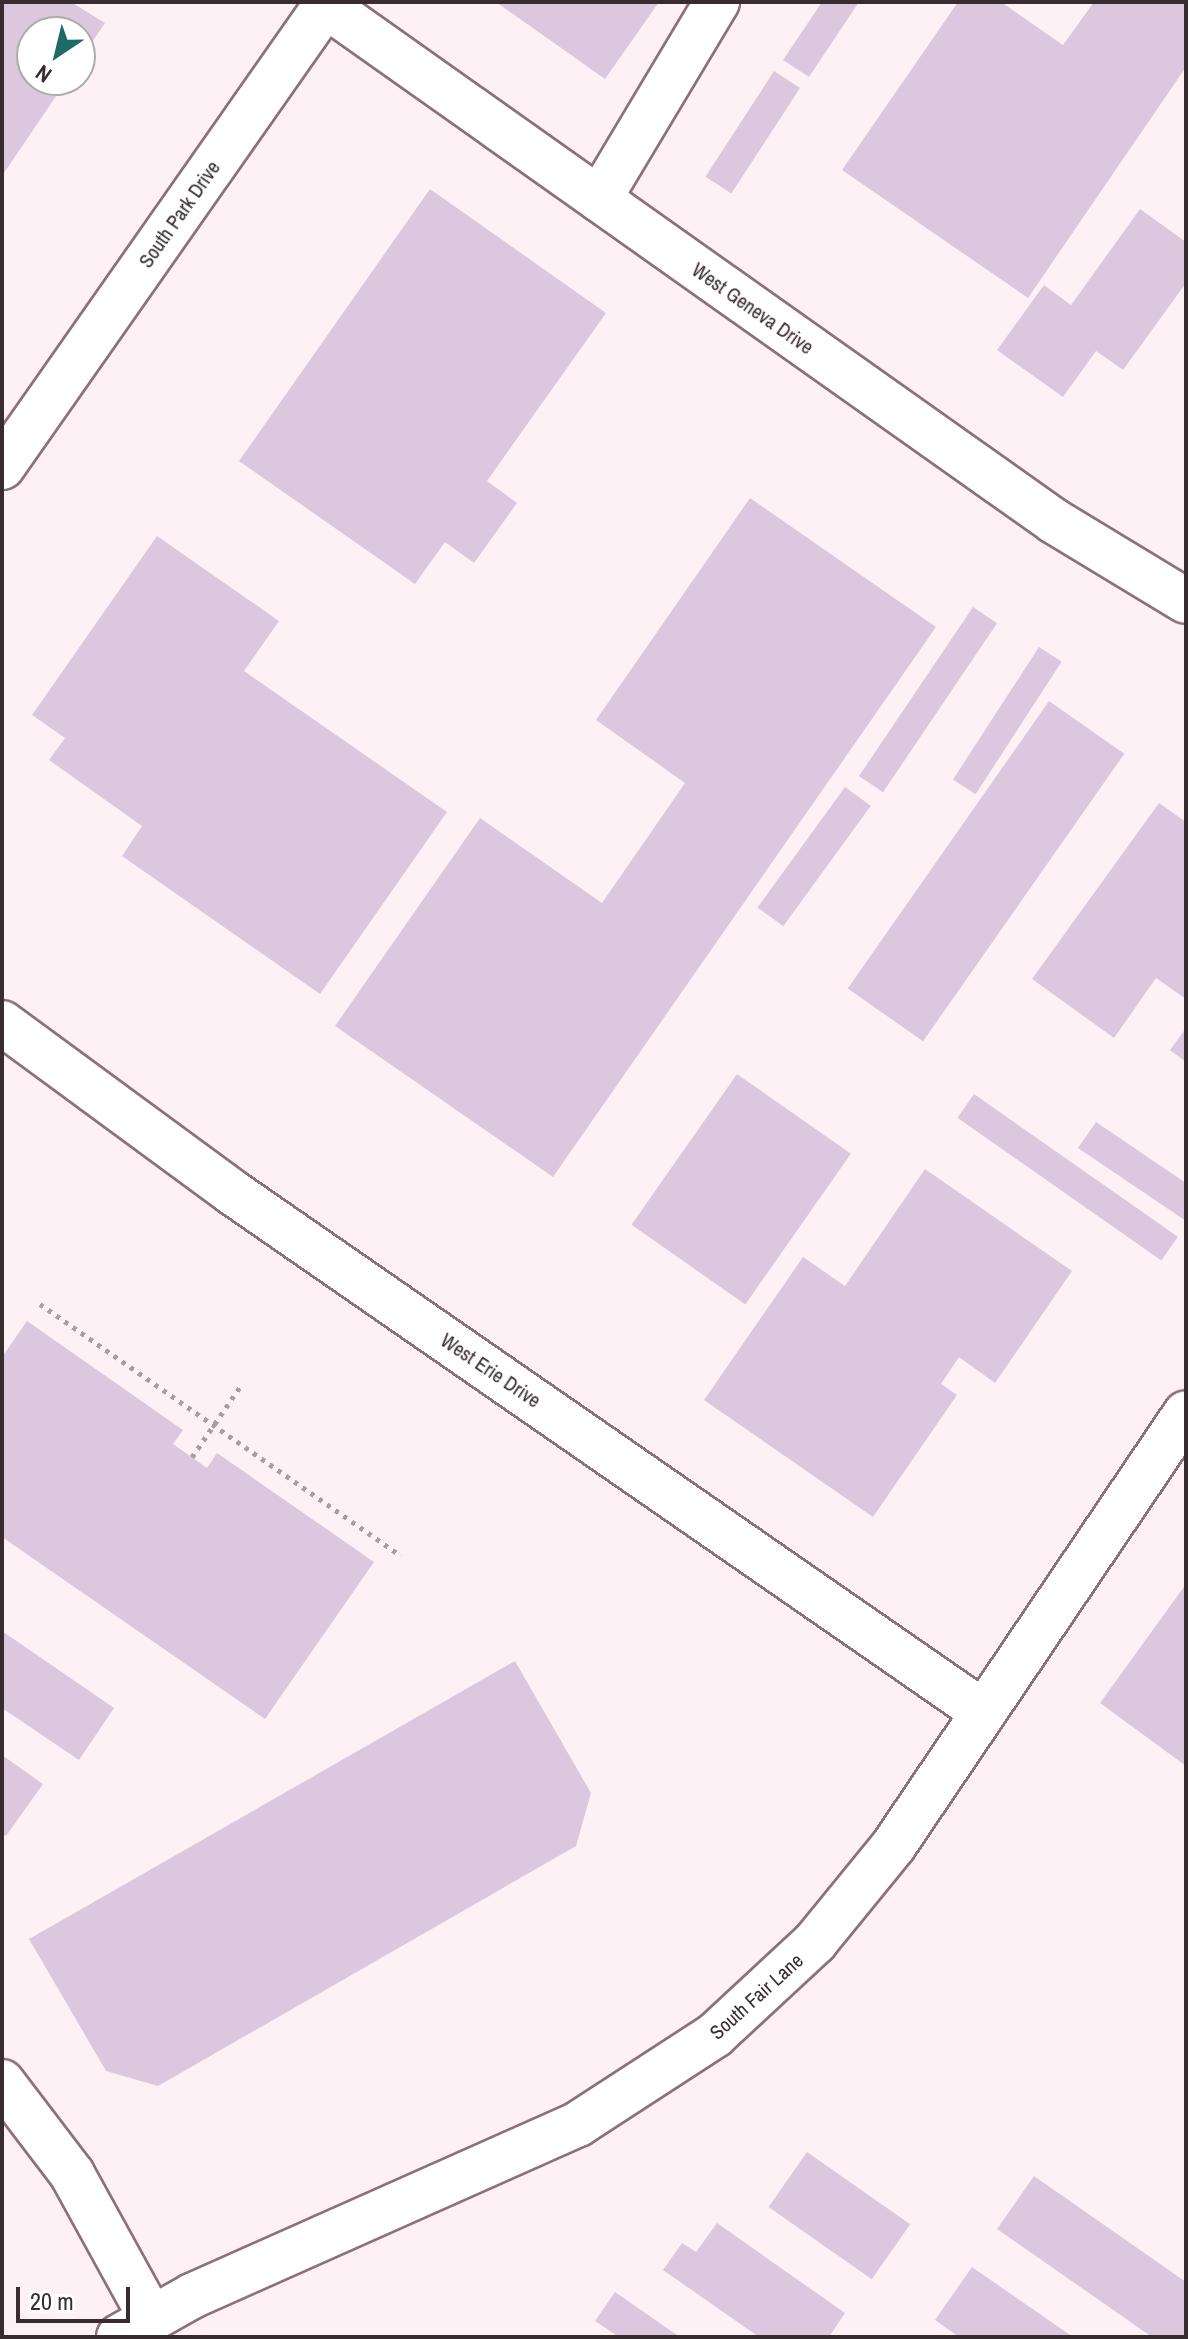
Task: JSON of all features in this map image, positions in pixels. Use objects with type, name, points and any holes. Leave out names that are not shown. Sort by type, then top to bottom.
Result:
[{"type":"street","points":[[599,199],[717,2]]},
{"type":"street","name":"West Geneva Drive","points":[[326,4],[1054,521],[1186,601]]},
{"type":"street","name":"South Park Drive","points":[[16,417],[326,4]]},
{"type":"street","points":[[2,467],[16,417]]},
{"type":"street","name":"West Erie Drive","points":[[2,1023],[232,1192],[983,1712]]},
{"type":"street","name":"South Fair Lane","points":[[135,2326],[578,2124],[715,2035],[861,1888],[1186,1413]]},
{"type":"street","points":[[2,2082],[72,2174],[135,2326]]},
{"type":"path","points":[[40,1304],[401,1556]]},
{"type":"path","points":[[192,1457],[242,1384]]},
{"type":"building","points":[[2,2],[71,2],[94,16],[16,16],[16,96],[56,96],[2,176]]},
{"type":"building","points":[[496,2],[659,2],[605,79]]},
{"type":"building","points":[[822,2],[859,2],[809,77],[783,60]]},
{"type":"building","points":[[958,2],[1001,2],[1063,45],[1094,2],[1186,2],[1186,67],[1028,298],[842,170]]},
{"type":"building","points":[[96,17],[105,23],[96,36]]},
{"type":"building","points":[[774,71],[800,88],[731,194],[705,177]]},
{"type":"building","points":[[430,189],[606,313],[487,481],[517,503],[474,563],[445,542],[415,584],[239,461]]},
{"type":"building","points":[[1140,209],[1186,242],[1186,283],[1123,370],[1096,351],[1063,397],[997,350],[1044,285],[1071,305]]},
{"type":"building","points":[[750,498],[936,627],[553,1177],[335,1026],[480,818],[602,903],[685,783],[596,720]]},
{"type":"building","points":[[157,536],[279,621],[244,671],[447,812],[320,994],[122,856],[142,826],[49,760],[65,738],[32,715]]},
{"type":"building","points":[[973,607],[997,623],[883,792],[859,776]]},
{"type":"building","points":[[1039,647],[1062,662],[976,794],[953,780]]},
{"type":"building","points":[[1049,701],[1124,754],[923,1041],[848,989]]},
{"type":"building","points":[[845,787],[871,806],[783,926],[757,908]]},
{"type":"building","points":[[1159,803],[1186,822],[1186,999],[1156,978],[1114,1038],[1032,979]]},
{"type":"building","points":[[1186,1028],[1186,1062],[1170,1050]]},
{"type":"building","points":[[737,1074],[851,1154],[745,1304],[631,1225]]},
{"type":"building","points":[[974,1094],[1178,1237],[1161,1261],[957,1118]]},
{"type":"building","points":[[1096,1122],[1186,1183],[1186,1221],[1078,1148]]},
{"type":"building","points":[[925,1169],[1072,1271],[995,1383],[959,1357],[941,1384],[957,1395],[873,1517],[704,1400],[803,1257],[845,1286]]},
{"type":"building","points":[[27,1321],[183,1430],[173,1444],[207,1468],[217,1453],[374,1562],[265,1719],[2,1537],[2,1357]]},
{"type":"building","points":[[1186,1584],[1186,1766],[1100,1703]]},
{"type":"building","points":[[2,1631],[114,1708],[79,1760],[2,1708]]},
{"type":"building","points":[[515,1661],[591,1793],[576,1846],[158,2086],[106,2071],[29,1939]]},
{"type":"building","points":[[2,1755],[43,1784],[6,1836],[2,1833]]},
{"type":"building","points":[[807,2152],[910,2224],[872,2279],[769,2207]]},
{"type":"building","points":[[1034,2176],[1186,2282],[1186,2337],[1152,2337],[997,2229]]},
{"type":"building","points":[[717,2223],[845,2313],[829,2337],[759,2337],[663,2270],[682,2243],[696,2252]]},
{"type":"building","points":[[972,2267],[1073,2337],[959,2337],[935,2320]]},
{"type":"building","points":[[615,2292],[680,2337],[619,2337],[595,2321]]}]
